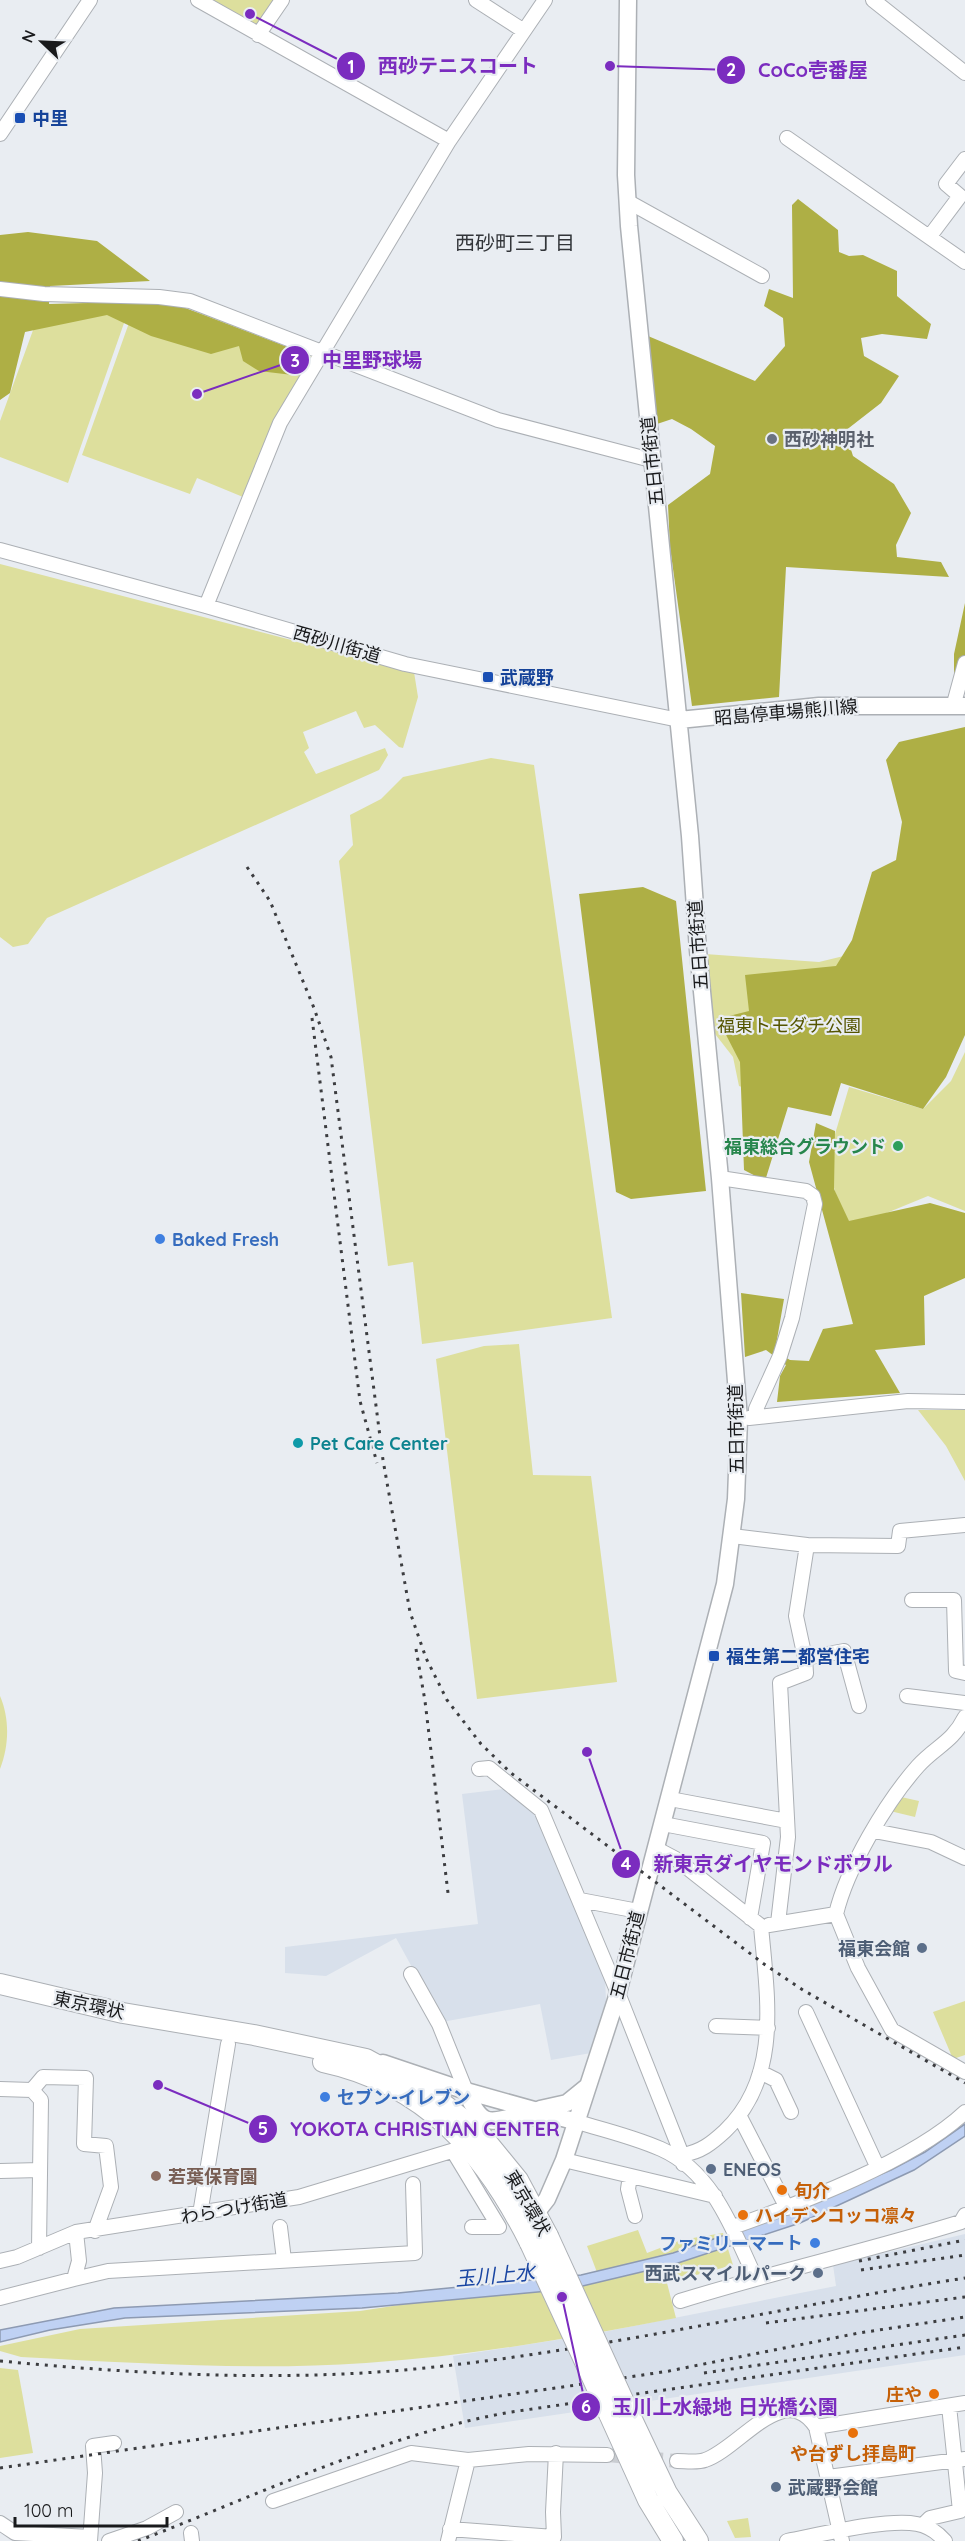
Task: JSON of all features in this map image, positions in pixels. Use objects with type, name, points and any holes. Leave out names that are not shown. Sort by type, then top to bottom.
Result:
[{"type":"highway","name":"東京環状","points":[[0,1984],[123,2013],[254,2035],[366,2059],[432,2095],[477,2131],[518,2180],[527,2217]]},
{"type":"highway","name":"東京環状","points":[[0,1997],[132,2027],[346,2067],[378,2080],[433,2113],[460,2148],[485,2166],[527,2217],[629,2413],[667,2493],[698,2541]]},
{"type":"highway","name":"東京環状","points":[[539,2240],[609,2414],[648,2500],[673,2541]]},
{"type":"main road","name":"五日市街道","points":[[527,2217],[547,2199],[564,2160],[618,1993],[725,1584],[747,1418],[720,1178],[679,720],[651,460],[627,201],[628,0]]},
{"type":"main road","name":"昭島停車場熊川線","points":[[679,720],[819,706],[959,707]]},
{"type":"main road","points":[[366,2059],[405,2069],[466,2091],[577,2122]]},
{"type":"main road","points":[[531,2109],[549,2109],[567,2103],[584,2091],[591,2081]]},
{"type":"main road","points":[[466,2091],[477,2115],[484,2120],[492,2122],[531,2116],[554,2122],[577,2122]]},
{"type":"street","points":[[0,134],[90,0]]},
{"type":"street","points":[[198,0],[449,141]]},
{"type":"street","points":[[258,35],[282,0]]},
{"type":"street","points":[[476,0],[524,31]]},
{"type":"street","points":[[207,606],[280,423],[449,141],[545,0]]},
{"type":"street","points":[[873,0],[965,74]]},
{"type":"street","points":[[786,138],[965,262]]},
{"type":"street","points":[[930,236],[960,196],[946,184],[965,159]]},
{"type":"street","points":[[627,201],[762,276]]},
{"type":"street","points":[[0,289],[44,294],[159,297],[190,301],[498,420],[651,460]]},
{"type":"street","name":"西砂川街道","points":[[0,550],[207,606],[405,664],[679,720]]},
{"type":"street","points":[[959,707],[965,663]]},
{"type":"street","points":[[720,1178],[806,1191],[813,1196],[815,1204],[792,1318],[780,1356],[756,1409],[747,1418]]},
{"type":"street","points":[[747,1418],[908,1401],[965,1402]]},
{"type":"street","points":[[732,1536],[807,1545],[898,1546],[900,1531],[965,1525]]},
{"type":"street","points":[[778,1923],[788,1837],[780,1683],[806,1673],[796,1616],[807,1545]]},
{"type":"street","points":[[912,1600],[954,1600],[957,1671],[965,1673]]},
{"type":"street","points":[[805,1658],[844,1651],[859,1706]]},
{"type":"street","points":[[907,1696],[965,1702]]},
{"type":"street","points":[[965,1717],[956,1734],[920,1764],[896,1792],[845,1883],[836,1914],[858,1968],[892,2030],[965,2072]]},
{"type":"street","points":[[479,1769],[489,1768],[541,1810],[618,1993],[683,2159],[715,2196],[755,2277]]},
{"type":"street","points":[[670,1799],[787,1821]]},
{"type":"street","points":[[663,1824],[763,1843],[756,1922],[768,2028],[766,2055],[739,2115],[711,2144],[683,2159]]},
{"type":"street","points":[[874,1831],[931,1842],[965,1858]]},
{"type":"street","points":[[657,1849],[676,1859],[756,1922],[778,1923],[836,1914]]},
{"type":"street","points":[[580,1900],[638,1911]]},
{"type":"street","points":[[411,1974],[439,2024],[466,2091]]},
{"type":"street","points":[[806,2012],[877,2166]]},
{"type":"street","points":[[716,2026],[768,2028]]},
{"type":"street","points":[[201,2214],[228,2044]]},
{"type":"street","points":[[760,2072],[776,2080],[791,2112]]},
{"type":"street","points":[[32,2090],[43,2077],[86,2078],[84,2144],[106,2146],[111,2187],[95,2231]]},
{"type":"street","points":[[0,2089],[32,2090],[41,2100],[39,2248]]},
{"type":"street","points":[[736,2236],[787,2208],[919,2144],[965,2112]]},
{"type":"street","points":[[739,2115],[787,2208]]},
{"type":"street","points":[[577,2122],[638,2140],[683,2159]]},
{"type":"street","points":[[460,2148],[499,2227],[472,2227]]},
{"type":"street","name":"わらつけ街道","points":[[0,2261],[17,2257],[76,2232],[95,2231],[299,2197],[460,2148]]},
{"type":"street","points":[[564,2160],[715,2196]]},
{"type":"street","points":[[0,2171],[40,2170]]},
{"type":"street","points":[[630,2176],[628,2189],[635,2216]]},
{"type":"street","points":[[0,2298],[108,2271],[415,2253],[413,2184]]},
{"type":"street","points":[[680,2301],[755,2277],[922,2234],[961,2222],[965,2215]]},
{"type":"street","points":[[280,2227],[284,2260]]},
{"type":"street","points":[[74,2279],[79,2261],[76,2232]]},
{"type":"street","points":[[0,2268],[17,2257]]},
{"type":"street","points":[[816,2427],[965,2403]]},
{"type":"street","points":[[923,2525],[930,2518],[960,2511],[960,2459],[949,2406]]},
{"type":"street","points":[[677,2461],[705,2461],[773,2414],[793,2409],[808,2414],[816,2427],[840,2536]]},
{"type":"street","points":[[0,2523],[15,2533],[90,2539],[94,2473],[93,2446],[114,2443]]},
{"type":"street","points":[[273,2501],[411,2452],[468,2460],[556,2453],[607,2455]]},
{"type":"street","points":[[468,2460],[449,2535],[554,2537],[556,2453]]},
{"type":"street","points":[[828,2477],[960,2459]]},
{"type":"street","points":[[109,2541],[147,2528],[176,2512]]},
{"type":"street","points":[[787,2541],[840,2536],[905,2523],[923,2525],[945,2541]]},
{"type":"shaded area","points":[[512,1788],[537,1808],[605,1975],[606,2002],[591,2053],[551,2060],[540,2004],[442,2022],[396,1938],[326,1976],[285,1973],[285,1947],[478,1924],[462,1794]]},
{"type":"shaded area","points":[[965,2234],[965,2355],[465,2428],[453,2356],[588,2335],[836,2286],[833,2265]]},
{"type":"green space","points":[[208,0],[278,0],[258,29]]},
{"type":"green space","points":[[798,199],[838,230],[839,252],[849,256],[863,255],[897,271],[897,296],[931,324],[927,339],[882,334],[861,338],[864,356],[899,376],[881,403],[845,431],[853,456],[894,484],[911,513],[896,545],[897,557],[941,562],[949,577],[786,567],[779,697],[692,706],[670,547],[668,505],[710,474],[715,446],[672,419],[657,424],[648,336],[755,381],[785,346],[783,318],[764,306],[769,289],[793,298],[792,205]]},
{"type":"green space","points":[[28,232],[97,241],[150,281],[50,286],[49,304],[167,301],[306,354],[301,376],[259,371],[243,361],[239,346],[211,354],[151,336],[107,315],[25,332],[10,393],[0,400],[0,235]]},
{"type":"green space","points":[[130,306],[68,483],[0,457],[0,421],[40,311]]},
{"type":"green space","points":[[135,306],[172,306],[204,314],[313,357],[279,411],[243,497],[197,478],[190,494],[82,455]]},
{"type":"green space","points":[[0,564],[414,672],[418,697],[403,748],[375,725],[364,728],[356,711],[303,732],[309,748],[304,752],[316,774],[385,748],[388,755],[379,770],[47,918],[28,944],[13,947],[0,937]]},
{"type":"green space","points":[[965,603],[965,688],[954,692],[954,654]]},
{"type":"green space","points":[[965,727],[965,1035],[946,1077],[923,1109],[841,1083],[831,1116],[788,1107],[765,1181],[744,1170],[740,1062],[724,1031],[725,1017],[749,1011],[745,975],[836,966],[852,940],[872,872],[896,860],[902,822],[886,760],[899,742]]},
{"type":"green space","points":[[491,758],[534,765],[612,1318],[422,1344],[413,1262],[388,1266],[339,861],[353,845],[350,815],[381,799],[403,777]]},
{"type":"green space","points":[[643,887],[676,901],[706,1191],[631,1199],[616,1192],[579,894]]},
{"type":"green space","name":"福東トモダチ公園","points":[[705,954],[819,962],[852,954],[831,1116],[739,1086],[733,1057],[712,1030]]},
{"type":"green space","name":"福東総合グラウンド","points":[[965,1052],[965,1211],[928,1196],[845,1230],[827,1161],[849,1087],[923,1109],[951,1081]]},
{"type":"green space","points":[[816,1123],[835,1131],[834,1189],[849,1221],[930,1203],[965,1213],[965,1278],[924,1296],[925,1345],[875,1350],[900,1393],[777,1402],[780,1376],[786,1365],[766,1350],[745,1357],[741,1293],[784,1299],[775,1351],[790,1360],[809,1361],[823,1329],[853,1324],[809,1162]]},
{"type":"green space","points":[[519,1344],[533,1475],[591,1476],[617,1682],[477,1699],[436,1359],[484,1346]]},
{"type":"green space","points":[[918,1410],[965,1410],[965,1481],[946,1446]]},
{"type":"green space","points":[[0,1696],[7,1732],[0,1769]]},
{"type":"green space","points":[[901,1797],[919,1801],[915,1817],[890,1811]]},
{"type":"green space","points":[[965,2001],[965,2055],[953,2059],[933,2012]]},
{"type":"green space","points":[[638,2230],[647,2253],[681,2240],[723,2233],[733,2265],[667,2283],[676,2318],[560,2339],[444,2356],[366,2363],[237,2366],[21,2357],[0,2351],[0,2346],[80,2329],[360,2311],[598,2275],[587,2246]]},
{"type":"green space","points":[[0,2368],[18,2370],[33,2453],[0,2458]]},
{"type":"green space","points":[[748,2518],[751,2537],[735,2538],[727,2521]]},
{"type":"water","points":[[965,2124],[965,2136],[914,2170],[800,2223],[675,2264],[570,2289],[362,2308],[125,2318],[50,2330],[0,2342],[0,2330],[114,2308],[398,2293],[581,2275],[673,2253],[789,2213],[891,2170],[925,2152]]},
{"type":"tunnel","points":[[607,2455],[677,2461]]},
{"type":"railway","points":[[247,867],[270,901],[314,1008],[331,1057],[383,1460],[410,1612],[426,1658],[447,1700],[481,1744],[511,1773],[764,1964],[803,1990],[965,2083]]},
{"type":"railway","points":[[312,1018],[360,1401],[377,1463]]},
{"type":"railway","points":[[416,1649],[425,1701],[448,1893]]},
{"type":"railway","points":[[859,2261],[965,2240]]},
{"type":"railway","points":[[861,2270],[965,2255]]},
{"type":"railway","points":[[0,2361],[104,2370],[259,2376],[415,2369],[622,2340],[965,2278]]},
{"type":"railway","points":[[766,2323],[965,2297]]},
{"type":"railway","points":[[0,2468],[669,2371],[859,2333],[965,2317]]},
{"type":"railway","points":[[704,2373],[965,2335]]},
{"type":"railway","points":[[138,2541],[369,2450],[464,2422],[511,2412],[965,2347]]},
{"type":"place","name":"西砂テニスコート","points":[[250,14]]},
{"type":"place","name":"CoCo壱番屋","points":[[610,66]]},
{"type":"place","name":"中里","points":[[20,118]]},
{"type":"place","name":"中里野球場","points":[[197,394]]},
{"type":"place","name":"西砂神明社","points":[[772,439]]},
{"type":"place","name":"武蔵野","points":[[488,677]]},
{"type":"place","name":"福東総合グラウンド","points":[[898,1146]]},
{"type":"place","name":"Baked Fresh","points":[[160,1239]]},
{"type":"place","name":"Pet Care Center","points":[[298,1443]]},
{"type":"place","name":"福生第二都営住宅","points":[[714,1656]]},
{"type":"place","name":"新東京ダイヤモンドボウル","points":[[587,1752]]},
{"type":"place","name":"福東会館","points":[[922,1948]]},
{"type":"place","name":"YOKOTA CHRISTIAN CENTER","points":[[158,2085]]},
{"type":"place","name":"セブン-イレブン","points":[[325,2097]]},
{"type":"place","name":"ENEOS","points":[[711,2169]]},
{"type":"place","name":"若葉保育園","points":[[156,2176]]},
{"type":"place","name":"旬介","points":[[782,2190]]},
{"type":"place","name":"ハイデンコッコ凛々","points":[[743,2215]]},
{"type":"place","name":"ファミリーマート","points":[[815,2243]]},
{"type":"place","name":"西武スマイルパーク","points":[[818,2273]]},
{"type":"place","name":"玉川上水緑地 日光橋公園","points":[[562,2297]]},
{"type":"place","name":"庄や","points":[[934,2394]]},
{"type":"place","name":"や台ずし拝島町","points":[[853,2433]]},
{"type":"place","name":"武蔵野会館","points":[[776,2487]]},
{"type":"district","name":"西砂町三丁目","points":[[515,242]]},
{"type":"water label","name":"玉川上水","points":[[495,2275]]}]
